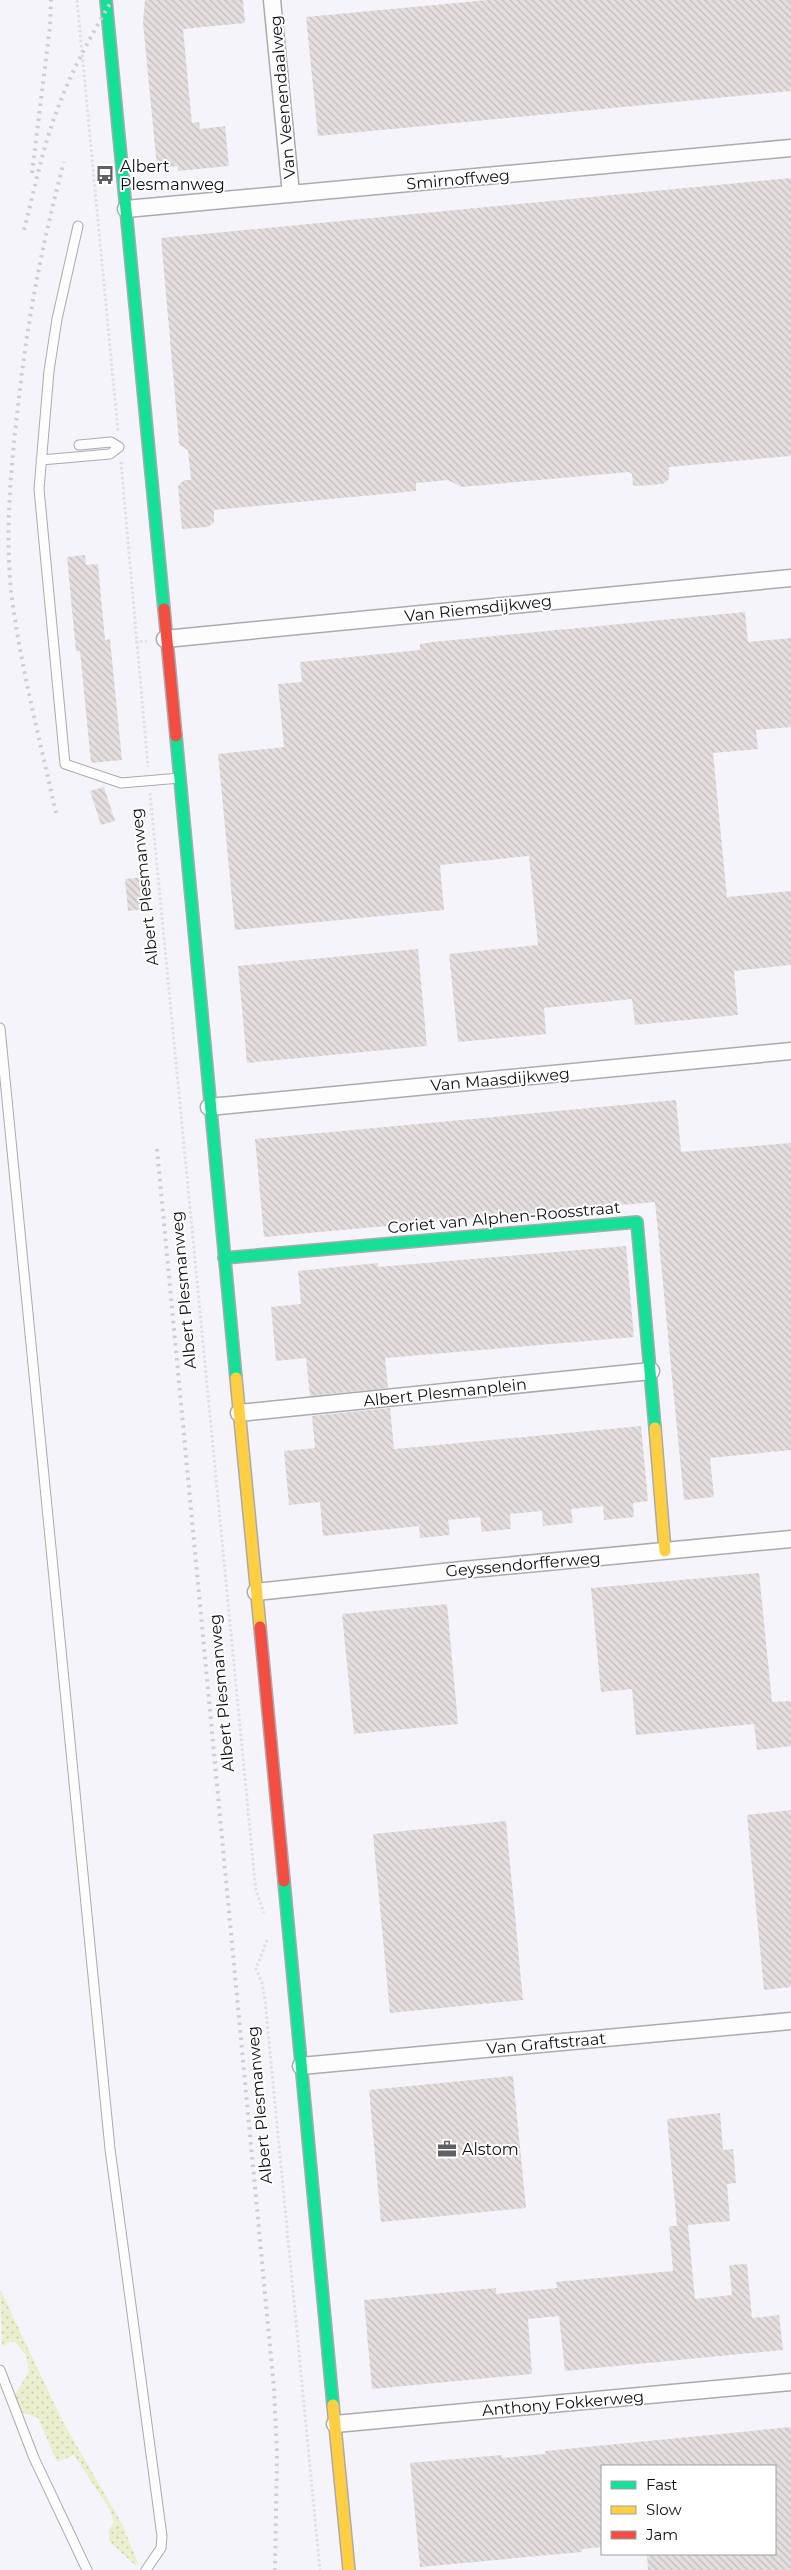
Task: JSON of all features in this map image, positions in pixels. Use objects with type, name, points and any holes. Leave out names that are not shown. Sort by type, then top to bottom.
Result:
[{"type":"street","points":[[106,0],[165,639],[180,778],[209,1107],[349,2570]]},
{"type":"street","name":"Van Veenendaalweg","points":[[272,0],[291,194]]},
{"type":"street","name":"Smirnoffweg","points":[[126,210],[791,148]]},
{"type":"street","name":"Van Riemsdijkweg","points":[[165,639],[791,578]]},
{"type":"street","name":"Van Maasdijkweg","points":[[209,1107],[791,1051]]},
{"type":"street","name":"Coriet van Alphen-Roosstraat","points":[[224,1258],[637,1222],[665,1551]]},
{"type":"street","name":"Albert Plesmanplein","points":[[239,1413],[651,1371]]},
{"type":"street","name":"Geyssendorfferweg","points":[[256,1592],[791,1539]]},
{"type":"street","name":"Van Graftstraat","points":[[301,2066],[791,2021]]},
{"type":"street","name":"Anthony Fokkerweg","points":[[335,2424],[791,2382]]},
{"type":"lane","points":[[78,226],[57,319],[44,410],[41,460],[40,514],[65,764],[120,783],[180,778]]},
{"type":"lane","points":[[41,460],[110,454],[120,447],[111,442],[79,445]]},
{"type":"lane","points":[[0,1028],[110,2149],[162,2536],[161,2548],[146,2570]]},
{"type":"lane","points":[[0,2370],[34,2458],[87,2570]]},
{"type":"path","name":"Albert Plesmanweg","points":[[77,0],[120,447],[149,781],[254,1872],[256,1890],[266,1918]]},
{"type":"path","name":"Albert Plesmanweg","points":[[270,1935],[256,1969],[264,1989],[267,2012],[320,2570]]},
{"type":"green space","points":[[0,2289],[62,2420],[122,2524],[138,2563],[136,2566],[109,2541],[109,2530],[114,2522],[110,2510],[74,2455],[57,2462],[38,2418],[21,2412],[15,2395],[29,2371],[26,2355],[15,2342],[10,2342],[2,2347]]},
{"type":"building","points":[[145,0],[243,0],[245,23],[183,29],[192,123],[199,122],[200,129],[225,126],[229,166],[178,171],[178,166],[157,168],[143,22]]},
{"type":"building","points":[[488,0],[791,0],[791,91],[318,136],[306,17]]},
{"type":"building","points":[[791,178],[791,456],[669,467],[669,479],[663,484],[637,486],[633,485],[632,474],[629,472],[461,487],[448,480],[416,483],[416,491],[214,510],[214,522],[208,527],[182,529],[178,486],[184,480],[191,480],[188,450],[180,445],[179,442],[161,238]]},
{"type":"building","points":[[85,555],[86,565],[98,564],[105,640],[110,639],[122,760],[91,763],[80,651],[76,651],[67,557]]},
{"type":"building","points":[[745,612],[748,642],[791,638],[791,727],[756,730],[758,749],[713,753],[727,897],[791,891],[791,965],[734,971],[738,1015],[635,1025],[632,999],[544,1008],[546,1034],[458,1042],[449,954],[538,945],[529,856],[440,865],[444,910],[235,930],[218,754],[284,747],[278,684],[302,682],[300,662],[420,650],[420,644],[433,642]]},
{"type":"building","points":[[104,787],[115,821],[101,825],[90,791]]},
{"type":"building","points":[[143,877],[146,909],[128,911],[125,879]]},
{"type":"building","points":[[418,949],[427,1046],[247,1063],[238,966]]},
{"type":"building","points":[[676,1100],[681,1152],[791,1143],[791,1450],[710,1458],[714,1497],[684,1500],[655,1202],[264,1237],[255,1139]]},
{"type":"building","points":[[626,1246],[634,1337],[385,1358],[388,1388],[310,1396],[306,1358],[276,1361],[271,1307],[301,1304],[298,1271],[378,1263],[378,1267]]},
{"type":"building","points":[[390,1408],[394,1449],[641,1426],[648,1501],[633,1503],[634,1517],[604,1520],[603,1506],[571,1509],[573,1523],[543,1526],[542,1511],[510,1514],[511,1529],[482,1532],[480,1517],[448,1520],[450,1535],[420,1538],[419,1526],[323,1536],[320,1502],[289,1505],[284,1451],[315,1448],[312,1416]]},
{"type":"building","points":[[759,1573],[772,1702],[791,1701],[791,1746],[757,1750],[754,1724],[636,1735],[632,1689],[601,1692],[591,1588]]},
{"type":"building","points":[[447,1604],[458,1724],[354,1734],[342,1614]]},
{"type":"building","points":[[791,1810],[791,1987],[764,1990],[747,1815]]},
{"type":"building","points":[[506,1821],[523,2000],[390,2013],[373,1834]]},
{"type":"building","name":"Alstom","points":[[513,2076],[526,2208],[381,2222],[369,2090]]},
{"type":"building","points":[[720,2113],[723,2150],[733,2149],[736,2183],[727,2184],[730,2221],[688,2225],[695,2299],[732,2295],[729,2265],[747,2264],[752,2318],[779,2315],[783,2350],[565,2371],[559,2316],[528,2319],[532,2374],[372,2389],[364,2300],[496,2288],[496,2294],[557,2288],[556,2282],[673,2271],[669,2226],[677,2226],[667,2119]]},
{"type":"building","points":[[791,2427],[791,2570],[648,2570],[647,2555],[776,2555],[776,2465],[601,2465],[601,2547],[582,2549],[582,2552],[420,2567],[410,2463],[502,2455],[502,2458],[545,2454],[545,2451]]},
{"type":"railway","points":[[32,173],[50,26],[51,0]]},
{"type":"railway","points":[[24,230],[53,120],[83,51],[112,0]]},
{"type":"railway","points":[[56,813],[31,702],[15,619],[9,568],[9,521],[13,452],[26,344],[42,253],[64,162]]},
{"type":"railway","points":[[157,1149],[274,2389],[277,2453],[275,2570]]},
{"type":"traffic: fast","points":[[106,0],[164,609]]},
{"type":"traffic: fast","points":[[176,736],[236,1378]]},
{"type":"traffic: fast","points":[[224,1258],[637,1222],[655,1428]]},
{"type":"traffic: fast","points":[[284,1881],[333,2405]]},
{"type":"traffic: slow","points":[[236,1378],[260,1627]]},
{"type":"traffic: slow","points":[[655,1428],[665,1551]]},
{"type":"traffic: slow","points":[[333,2405],[349,2570]]},
{"type":"traffic: jam","points":[[164,609],[176,736]]},
{"type":"traffic: jam","points":[[260,1627],[284,1881]]},
{"type":"place","name":"Albert Plesmanweg","points":[[105,175]]},
{"type":"place","name":"Alstom","points":[[447,2149]]}]
